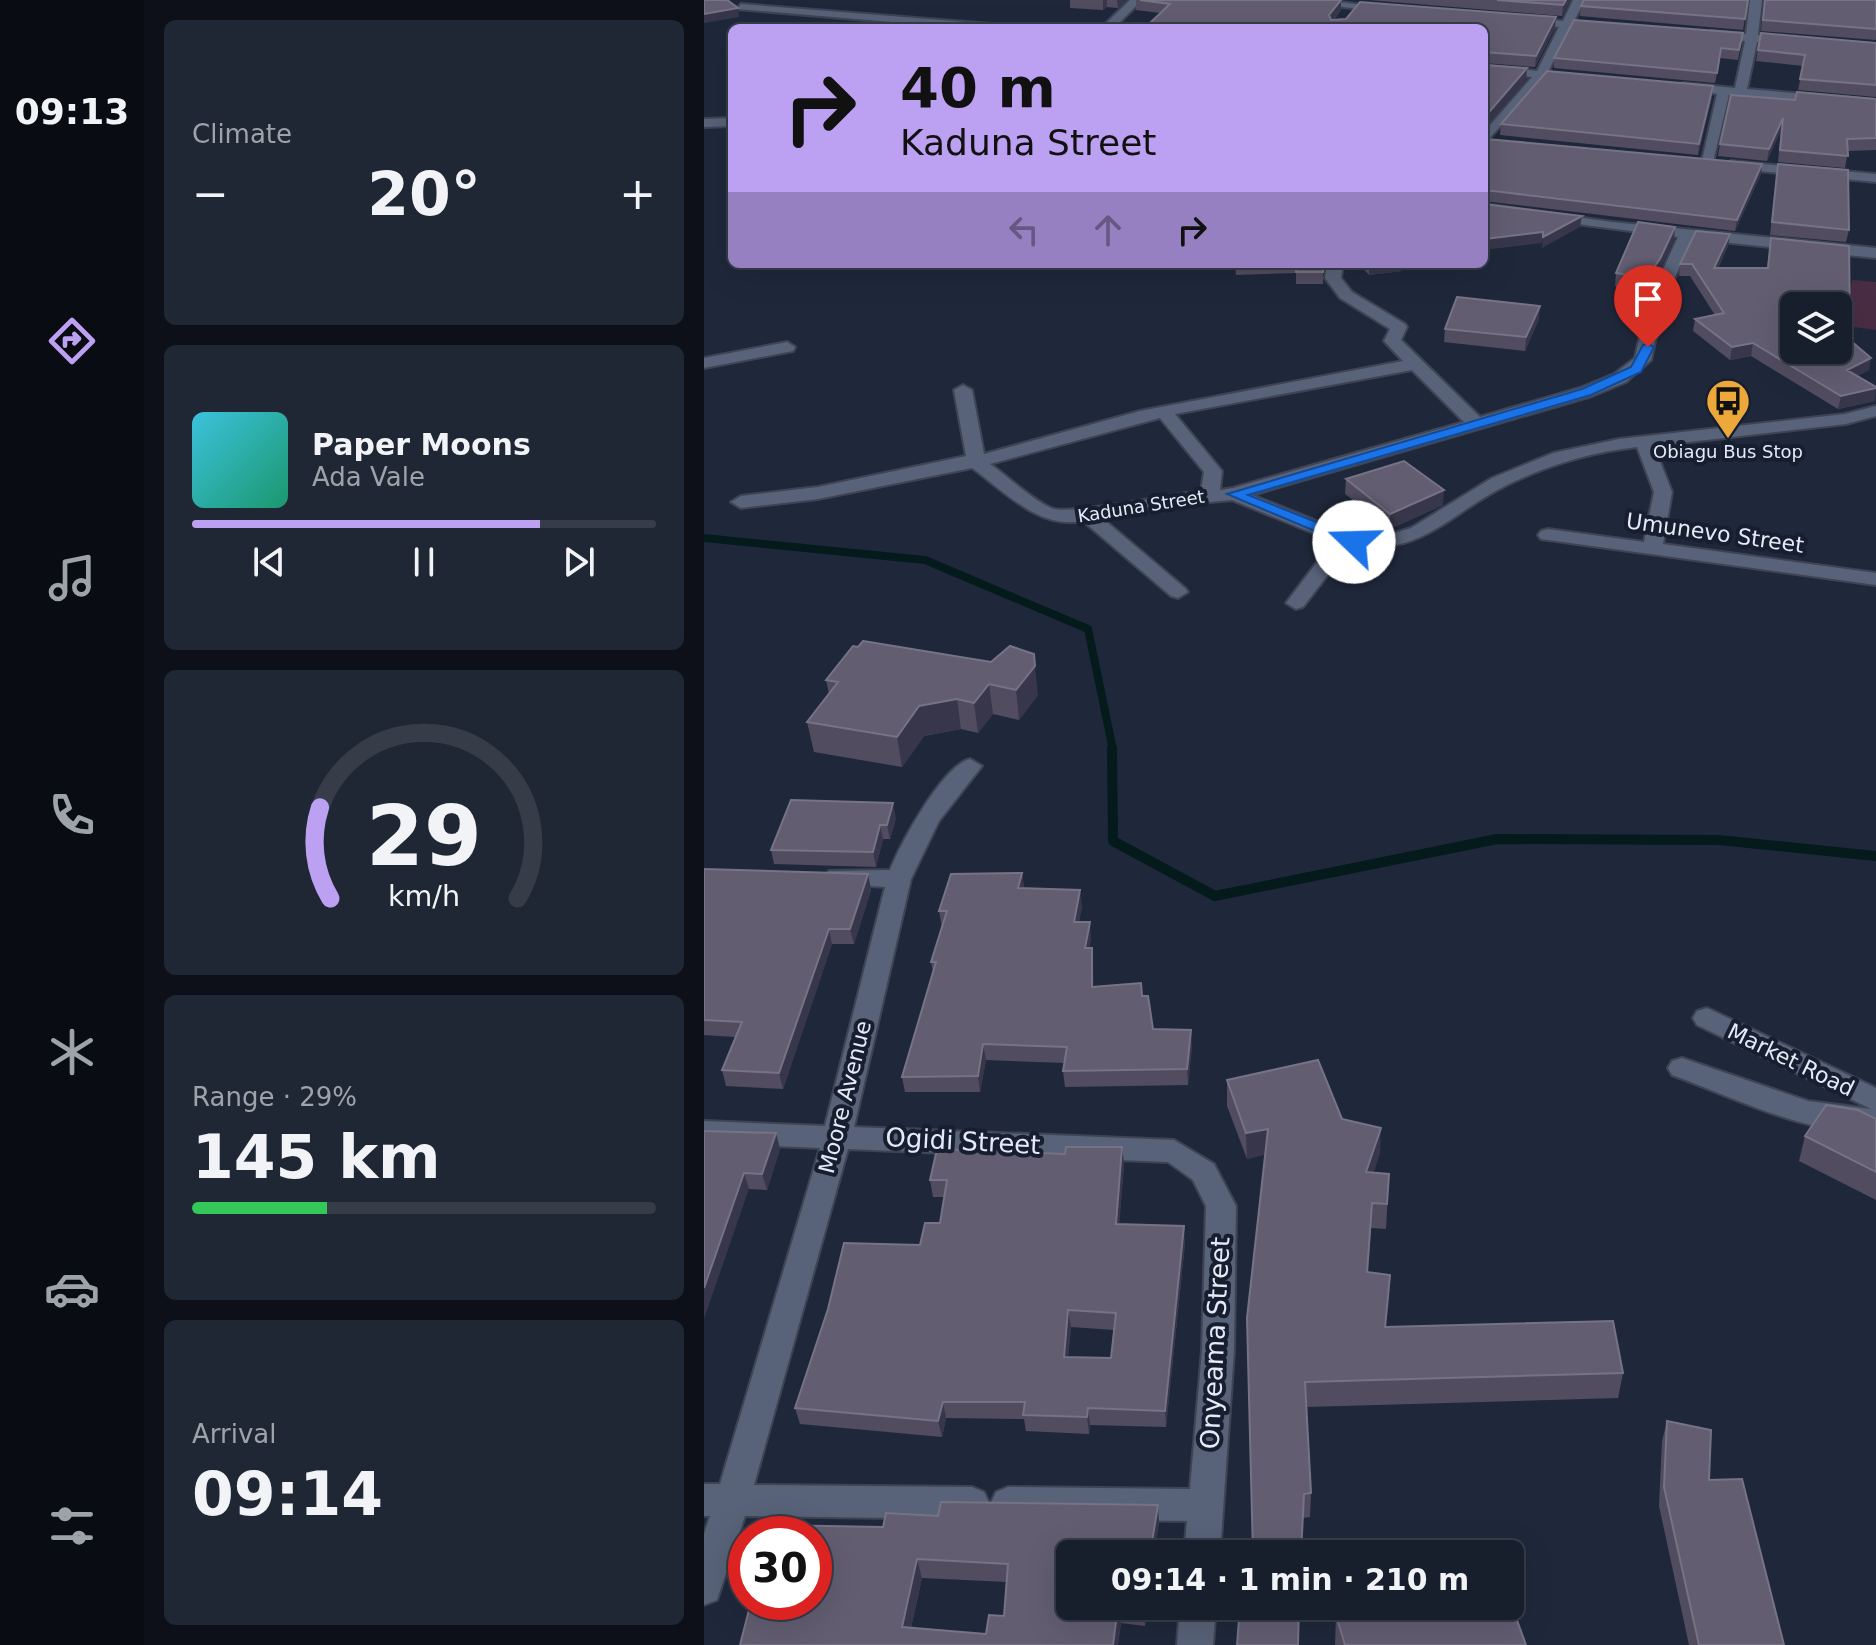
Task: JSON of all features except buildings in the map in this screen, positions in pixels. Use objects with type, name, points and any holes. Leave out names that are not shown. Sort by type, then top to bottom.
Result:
[{"type":"street","points":[[1111,24],[1136,0]]},
{"type":"street","points":[[1287,0],[1358,3],[1400,10]]},
{"type":"street","points":[[1489,142],[1540,76],[1579,0]]},
{"type":"street","points":[[1740,92],[1756,0]]},
{"type":"street","points":[[1347,17],[1358,3]]},
{"type":"street","points":[[741,7],[954,24]]},
{"type":"street","points":[[884,24],[904,9]]},
{"type":"street","points":[[1511,20],[1614,27]]},
{"type":"street","points":[[1697,34],[1811,42]]},
{"type":"street","points":[[1488,70],[1590,79]]},
{"type":"street","points":[[1663,85],[1876,104]]},
{"type":"street","points":[[1724,90],[1698,162],[1876,178]]},
{"type":"street","points":[[704,123],[728,122]]},
{"type":"street","points":[[1488,208],[1876,253]]},
{"type":"street","name":"Kaduna Street","points":[[976,462],[1047,514],[1071,518],[1155,501],[1234,494],[1586,392],[1636,369],[1648,347],[1655,304],[1687,233]]},
{"type":"street","points":[[1334,268],[1333,278],[1346,295],[1399,327],[1392,341],[1475,422]]},
{"type":"street","points":[[704,363],[787,347]]},
{"type":"street","points":[[741,502],[818,493],[976,462],[1046,439],[1201,402],[1418,364]]},
{"type":"street","points":[[963,390],[976,462]]},
{"type":"street","points":[[1234,494],[1345,539],[1380,544],[1402,539],[1527,470],[1599,448],[1846,419],[1876,411]]},
{"type":"street","points":[[1165,413],[1213,471],[1210,494]]},
{"type":"street","points":[[1644,442],[1663,492],[1652,549]]},
{"type":"street","points":[[1088,516],[1178,592]]},
{"type":"street","name":"Umunevo Street","points":[[1548,535],[1876,579]]},
{"type":"street","points":[[1296,603],[1345,539]]},
{"type":"street","name":"Moore Avenue","points":[[704,1588],[718,1501],[836,1136],[899,879],[910,847],[933,808],[970,766]]},
{"type":"street","points":[[809,876],[899,879]]},
{"type":"street","name":"Market Road","points":[[1707,1018],[1876,1100]]},
{"type":"street","points":[[1682,1068],[1824,1115],[1865,1123],[1876,1120]]},
{"type":"street","name":"Ogidi Street","points":[[704,1132],[1174,1151]]},
{"type":"street","name":"Onyeama Street","points":[[1174,1151],[1204,1172],[1221,1206],[1218,1350],[1203,1540]]},
{"type":"street","points":[[718,1501],[1206,1505]]},
{"type":"street","points":[[1195,1645],[1197,1620]]},
{"type":"shaded area","points":[[1852,280],[1876,282],[1876,330],[1852,327]]},
{"type":"waterway","points":[[704,538],[925,560],[1088,629],[1113,750]]},
{"type":"waterway","points":[[1112,748],[1113,841],[1215,896],[1497,839],[1719,840],[1876,856]]},
{"type":"place","name":"Obiagu Bus Stop","points":[[1728,440]]},
{"type":"route","points":[[1354,542],[1234,494],[1586,392],[1636,369],[1648,347]]}]
